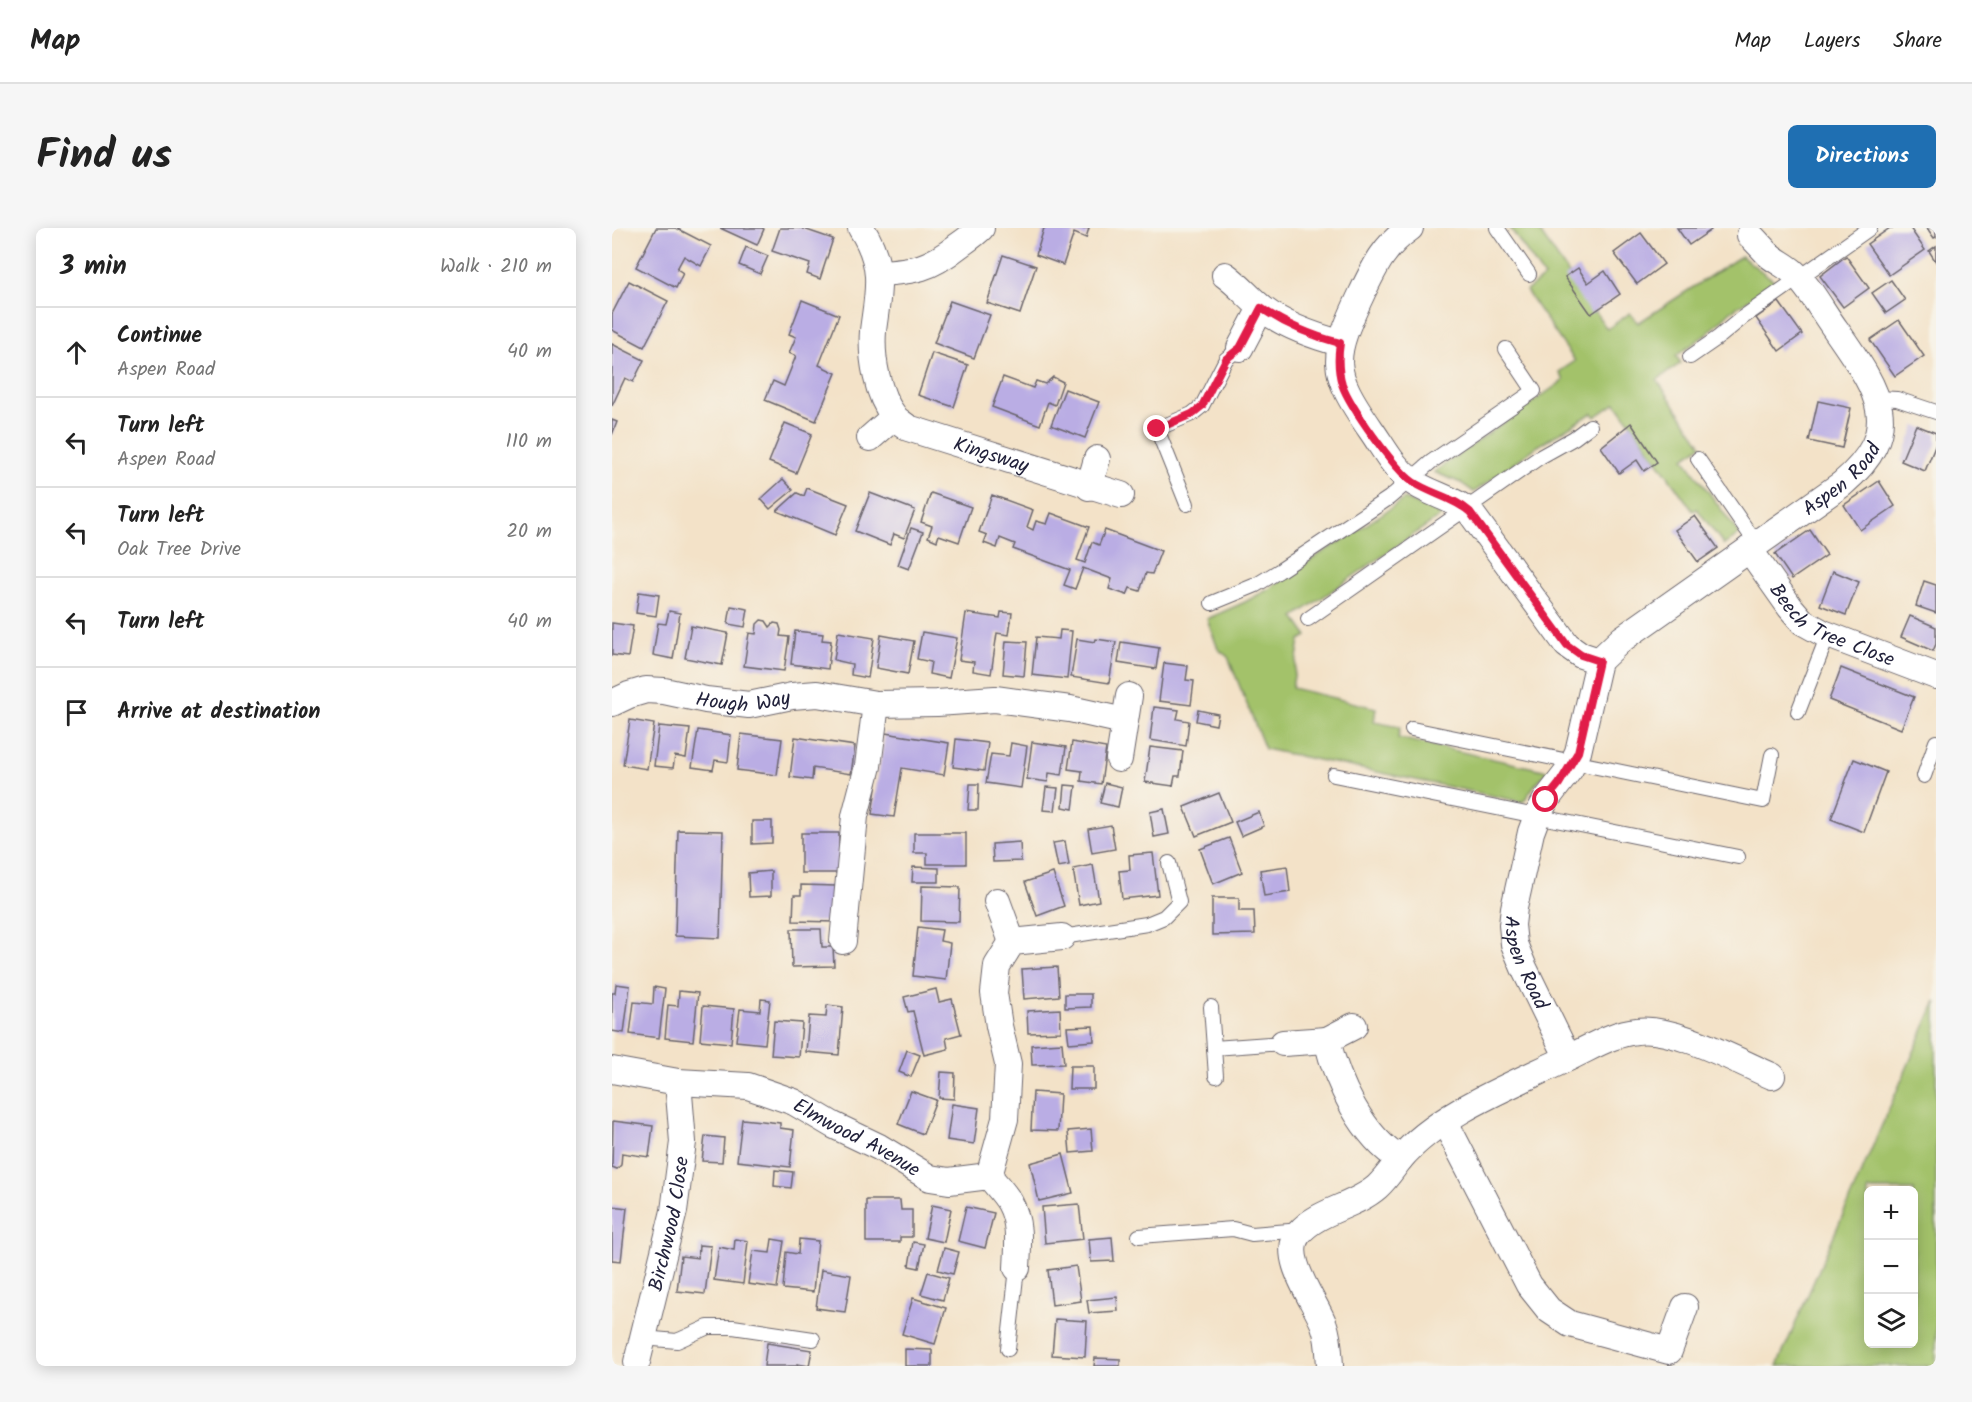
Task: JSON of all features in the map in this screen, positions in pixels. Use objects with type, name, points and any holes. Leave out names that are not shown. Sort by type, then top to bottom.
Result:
[{"type":"street","points":[[861,228],[871,245],[878,273],[878,299],[873,334],[874,369],[894,417],[870,438]]},
{"type":"street","points":[[878,273],[910,271],[926,267],[942,259],[981,228]]},
{"type":"street","points":[[1410,228],[1379,258],[1340,343],[1338,355],[1342,384],[1350,400],[1394,463],[1410,480],[1466,508],[1567,645],[1581,655],[1599,661]]},
{"type":"street","name":"Aspen Road","points":[[1568,1058],[1524,968],[1514,944],[1512,925],[1531,832],[1546,800],[1573,763],[1578,752],[1599,661],[1622,639],[1842,484],[1869,457],[1879,431],[1878,398],[1864,370],[1798,278],[1769,255],[1752,230]]},
{"type":"street","points":[[1225,275],[1261,308],[1276,318],[1340,343]]},
{"type":"street","points":[[1240,348],[1261,308]]},
{"type":"street","name":"Kingsway","points":[[894,417],[908,428],[1121,495]]},
{"type":"street","points":[[1089,486],[1097,459]]},
{"type":"street","name":"Beech Tree Close","points":[[1753,546],[1803,622],[1828,635],[1936,676]]},
{"type":"street","name":"Hough Way","points":[[612,703],[646,690],[749,705],[792,696],[817,694],[876,704],[995,699],[1070,709],[1124,721]]},
{"type":"street","points":[[1119,759],[1129,696]]},
{"type":"street","points":[[843,941],[855,816],[868,766],[876,704]]},
{"type":"street","points":[[997,901],[1012,942]]},
{"type":"street","points":[[1012,942],[1062,938]]},
{"type":"street","points":[[1012,942],[997,966],[994,993],[1008,1064],[1005,1119],[989,1176],[1010,1203],[1016,1221],[1019,1239],[1017,1268]]},
{"type":"street","points":[[1283,1043],[1327,1040],[1354,1026]]},
{"type":"street","points":[[1330,1366],[1329,1344],[1324,1325],[1303,1283],[1293,1256],[1294,1239],[1302,1230],[1323,1215],[1359,1199],[1376,1188],[1422,1136],[1466,1108],[1614,1037],[1635,1031],[1656,1030],[1679,1036],[1772,1076]]},
{"type":"street","points":[[1327,1040],[1331,1058],[1363,1124],[1375,1140],[1400,1159]]},
{"type":"street","name":"Elmwood Avenue","points":[[612,1070],[678,1082],[748,1086],[794,1102],[833,1125],[879,1147],[930,1178],[949,1181],[989,1176]]},
{"type":"street","name":"Birchwood Close","points":[[637,1356],[674,1211],[683,1142],[678,1082]]},
{"type":"street","points":[[1445,1122],[1529,1285],[1549,1310],[1570,1324],[1668,1359],[1685,1307]]},
{"type":"lane","points":[[1497,228],[1529,274]]},
{"type":"lane","points":[[1690,357],[1870,228]]},
{"type":"lane","points":[[1187,504],[1157,429],[1192,414],[1202,406],[1226,359],[1240,348]]},
{"type":"lane","points":[[1212,603],[1256,585],[1279,571],[1389,498],[1431,462],[1534,391],[1506,349]]},
{"type":"lane","points":[[1878,398],[1897,399],[1936,412]]},
{"type":"lane","points":[[1308,619],[1540,457],[1590,426]]},
{"type":"lane","points":[[1698,459],[1753,546]]},
{"type":"lane","points":[[1797,712],[1828,635]]},
{"type":"lane","points":[[1412,729],[1763,801],[1772,755]]},
{"type":"lane","points":[[1924,776],[1936,742]]},
{"type":"lane","points":[[1334,775],[1738,857]]},
{"type":"lane","points":[[1062,938],[1147,924],[1164,917],[1179,902],[1169,863]]},
{"type":"lane","points":[[1211,1007],[1216,1076]]},
{"type":"lane","points":[[1214,1048],[1283,1043]]},
{"type":"lane","points":[[1139,1236],[1233,1229],[1252,1234],[1302,1230]]},
{"type":"lane","points":[[1008,1348],[1017,1268]]},
{"type":"lane","points":[[637,1356],[708,1326],[733,1327],[813,1339]]},
{"type":"green space","points":[[1510,228],[1537,228],[1607,329],[1630,313],[1638,323],[1741,256],[1776,282],[1731,311],[1708,333],[1676,356],[1681,363],[1657,380],[1702,445],[1684,458],[1739,534],[1724,545],[1697,509],[1693,511],[1616,403],[1595,417],[1592,413],[1538,446],[1474,492],[1461,483],[1434,472],[1564,380],[1559,372],[1575,361],[1526,291],[1544,277]]},
{"type":"green space","points":[[1404,499],[1442,515],[1294,617],[1307,636],[1300,640],[1292,688],[1376,708],[1374,722],[1400,727],[1398,738],[1548,771],[1523,802],[1265,749],[1228,657],[1218,649],[1207,619],[1269,589]]},
{"type":"green space","points":[[1936,1001],[1936,1366],[1777,1366]]},
{"type":"building","points":[[656,228],[676,228],[711,246],[701,266],[684,256],[677,269],[683,273],[676,288],[636,267]]},
{"type":"building","points":[[720,228],[762,228],[764,229],[757,245]]},
{"type":"building","points":[[780,228],[801,228],[833,239],[820,279],[807,274],[810,264],[772,251]]},
{"type":"building","points":[[1044,228],[1089,228],[1086,238],[1074,233],[1063,265],[1036,255]]},
{"type":"building","points":[[1677,228],[1710,228],[1711,230],[1689,245]]},
{"type":"building","points":[[1890,228],[1910,228],[1925,250],[1889,275],[1867,244]]},
{"type":"building","points":[[1927,228],[1936,228],[1936,237],[1934,238]]},
{"type":"building","points":[[1641,233],[1664,264],[1637,284],[1614,253]]},
{"type":"building","points":[[1936,246],[1936,262],[1929,251]]},
{"type":"building","points":[[746,247],[768,256],[760,274],[739,265]]},
{"type":"building","points":[[1003,255],[1036,266],[1020,314],[987,303]]},
{"type":"building","points":[[1846,256],[1869,288],[1843,307],[1820,276]]},
{"type":"building","points":[[1578,268],[1588,283],[1605,271],[1620,294],[1591,314],[1565,277]]},
{"type":"building","points":[[1891,280],[1905,300],[1886,313],[1872,293]]},
{"type":"building","points":[[629,281],[668,301],[644,347],[612,330],[612,314]]},
{"type":"building","points":[[802,300],[839,315],[819,365],[836,373],[816,421],[765,400],[773,381],[784,386],[796,356],[789,353],[796,337],[789,334]]},
{"type":"building","points":[[950,301],[990,315],[974,358],[934,343]]},
{"type":"building","points":[[1779,302],[1802,334],[1779,351],[1756,318]]},
{"type":"building","points":[[1899,320],[1924,356],[1895,376],[1870,340]]},
{"type":"building","points":[[612,344],[644,360],[633,382],[625,378],[612,406]]},
{"type":"building","points":[[932,353],[968,365],[954,407],[918,395]]},
{"type":"building","points":[[1003,377],[1033,388],[1036,381],[1045,384],[1053,377],[1063,382],[1055,405],[1048,402],[1040,425],[992,407]]},
{"type":"building","points":[[1065,389],[1099,402],[1085,438],[1051,425]]},
{"type":"building","points":[[1818,401],[1851,408],[1842,448],[1809,441]]},
{"type":"building","points":[[612,420],[617,422],[612,435]]},
{"type":"building","points":[[785,423],[812,434],[796,473],[769,462]]},
{"type":"building","points":[[1631,423],[1657,462],[1644,471],[1637,460],[1619,473],[1601,447]]},
{"type":"building","points":[[1916,425],[1936,433],[1936,444],[1925,471],[1901,461]]},
{"type":"building","points":[[783,479],[793,490],[770,509],[761,499]]},
{"type":"building","points":[[1879,481],[1895,506],[1860,530],[1844,505]]},
{"type":"building","points":[[807,488],[848,504],[835,535],[777,511],[797,493],[804,496]]},
{"type":"building","points":[[870,493],[915,510],[904,538],[894,534],[890,545],[855,531]]},
{"type":"building","points":[[931,493],[971,507],[959,542],[939,535],[937,541],[928,537],[932,526],[921,522]]},
{"type":"building","points":[[992,495],[1033,510],[1027,527],[1033,530],[1036,521],[1047,524],[1051,513],[1089,527],[1077,560],[1085,563],[1092,542],[1099,545],[1105,530],[1161,551],[1152,574],[1146,573],[1140,591],[1130,588],[1127,595],[1109,589],[1112,579],[1083,568],[1075,589],[1064,585],[1070,570],[1013,549],[1015,544],[1000,538],[997,548],[984,543],[987,535],[979,532]]},
{"type":"building","points":[[1695,516],[1718,548],[1698,562],[1675,530]]},
{"type":"building","points":[[911,528],[923,532],[909,569],[898,565]]},
{"type":"building","points":[[1810,530],[1827,555],[1792,579],[1775,554]]},
{"type":"building","points":[[1833,571],[1859,582],[1846,615],[1820,605]]},
{"type":"building","points":[[1924,581],[1936,585],[1936,613],[1916,606]]},
{"type":"building","points":[[639,592],[659,595],[656,616],[636,613]]},
{"type":"building","points":[[731,606],[748,609],[745,627],[728,624]]},
{"type":"building","points":[[669,611],[680,613],[673,659],[653,655],[658,623],[666,624]]},
{"type":"building","points":[[1001,612],[1012,613],[1009,635],[997,633],[991,674],[973,671],[974,662],[959,660],[966,613],[1000,618]]},
{"type":"building","points":[[1910,616],[1936,627],[1936,644],[1933,651],[1901,637]]},
{"type":"building","points":[[761,620],[766,621],[770,627],[774,623],[779,624],[780,636],[789,637],[784,671],[744,666],[749,633],[756,634],[757,624]]},
{"type":"building","points":[[612,623],[633,626],[628,657],[612,655]]},
{"type":"building","points":[[691,626],[728,633],[722,665],[685,658]]},
{"type":"building","points":[[1060,630],[1072,631],[1067,679],[1032,675],[1036,637],[1059,639]]},
{"type":"building","points":[[795,631],[823,634],[822,640],[831,641],[828,669],[791,664]]},
{"type":"building","points":[[838,632],[874,638],[868,678],[851,675],[852,664],[834,660]]},
{"type":"building","points":[[922,632],[957,638],[949,678],[929,674],[931,662],[917,659]]},
{"type":"building","points":[[881,635],[914,641],[908,674],[876,668]]},
{"type":"building","points":[[1077,639],[1116,642],[1109,683],[1071,677]]},
{"type":"building","points":[[1006,641],[1027,642],[1024,676],[1003,674]]},
{"type":"building","points":[[1121,642],[1159,648],[1156,669],[1118,663]]},
{"type":"building","points":[[1164,663],[1188,666],[1186,680],[1194,681],[1191,705],[1159,701]]},
{"type":"building","points":[[1841,668],[1914,697],[1901,729],[1829,700]]},
{"type":"building","points":[[1154,707],[1179,710],[1177,719],[1189,721],[1186,746],[1150,740]]},
{"type":"building","points":[[1198,710],[1218,714],[1216,725],[1196,721]]},
{"type":"building","points":[[630,720],[654,724],[647,769],[623,765]]},
{"type":"building","points":[[659,726],[690,729],[686,758],[675,756],[673,768],[654,766]]},
{"type":"building","points":[[698,730],[731,735],[728,762],[715,760],[713,770],[692,767]]},
{"type":"building","points":[[885,733],[949,743],[944,775],[902,768],[894,817],[872,814]]},
{"type":"building","points":[[741,734],[782,739],[777,775],[737,770]]},
{"type":"building","points":[[795,737],[855,746],[851,774],[813,768],[812,780],[790,777]]},
{"type":"building","points":[[956,739],[988,743],[984,771],[953,767]]},
{"type":"building","points":[[1032,742],[1066,747],[1062,775],[1049,773],[1048,782],[1027,779]]},
{"type":"building","points":[[1072,742],[1106,748],[1101,784],[1081,781],[1082,771],[1068,769]]},
{"type":"building","points":[[1011,743],[1027,746],[1021,788],[986,783],[991,754],[1009,756]]},
{"type":"building","points":[[1150,747],[1183,751],[1180,776],[1175,776],[1173,786],[1145,782]]},
{"type":"building","points":[[1854,759],[1886,772],[1864,832],[1831,819]]},
{"type":"building","points":[[1105,783],[1122,787],[1118,807],[1100,803]]},
{"type":"building","points":[[970,784],[979,784],[978,810],[968,810]]},
{"type":"building","points":[[1065,785],[1076,786],[1073,809],[1063,807]]},
{"type":"building","points":[[1046,787],[1058,788],[1055,811],[1043,810]]},
{"type":"building","points":[[1219,793],[1231,822],[1196,836],[1184,807]]},
{"type":"building","points":[[1164,809],[1169,834],[1154,837],[1150,812]]},
{"type":"building","points":[[1259,812],[1264,826],[1241,836],[1235,822]]},
{"type":"building","points":[[752,821],[772,821],[772,843],[752,844]]},
{"type":"building","points":[[1111,825],[1115,849],[1092,853],[1088,829]]},
{"type":"building","points":[[678,830],[723,831],[720,938],[675,936]]},
{"type":"building","points":[[801,833],[839,833],[839,873],[801,873]]},
{"type":"building","points":[[914,833],[966,833],[966,864],[927,864],[927,853],[914,853]]},
{"type":"building","points":[[1229,838],[1242,872],[1213,884],[1200,849]]},
{"type":"building","points":[[1065,841],[1069,865],[1058,867],[1053,843]]},
{"type":"building","points":[[1020,842],[1021,861],[993,862],[992,844]]},
{"type":"building","points":[[1153,853],[1158,895],[1122,899],[1119,871],[1130,870],[1129,855]]},
{"type":"building","points":[[1093,865],[1099,901],[1079,905],[1073,869]]},
{"type":"building","points":[[1287,866],[1290,892],[1264,896],[1260,870]]},
{"type":"building","points":[[913,867],[939,868],[939,882],[912,882]]},
{"type":"building","points":[[771,871],[771,896],[749,897],[748,873]]},
{"type":"building","points":[[1053,873],[1064,906],[1037,916],[1025,882]]},
{"type":"building","points":[[801,885],[836,886],[836,922],[793,921],[794,895],[801,895]]},
{"type":"building","points":[[922,886],[960,887],[959,922],[921,921]]},
{"type":"building","points":[[1212,898],[1239,898],[1239,911],[1254,911],[1255,934],[1212,935]]},
{"type":"building","points":[[918,927],[942,930],[940,941],[950,943],[946,980],[913,976]]},
{"type":"building","points":[[791,929],[821,929],[822,947],[833,947],[834,966],[792,967]]},
{"type":"building","points":[[1057,967],[1059,996],[1024,999],[1022,969]]},
{"type":"building","points":[[616,984],[630,986],[624,1033],[612,1031],[612,993],[615,993]]},
{"type":"building","points":[[654,987],[665,989],[659,1038],[630,1034],[634,1002],[653,1004]]},
{"type":"building","points":[[936,989],[939,1002],[952,999],[961,1034],[946,1038],[948,1049],[924,1055],[913,1011],[908,1012],[904,997]]},
{"type":"building","points":[[679,991],[698,993],[693,1041],[665,1038],[668,1005],[678,1006]]},
{"type":"building","points":[[1065,994],[1091,994],[1091,1007],[1065,1008]]},
{"type":"building","points":[[761,999],[770,1000],[765,1044],[736,1041],[740,1009],[760,1011]]},
{"type":"building","points":[[827,1005],[843,1007],[839,1055],[806,1052],[809,1016],[826,1017]]},
{"type":"building","points":[[703,1006],[734,1009],[731,1043],[700,1040]]},
{"type":"building","points":[[1060,1009],[1061,1032],[1028,1033],[1027,1011]]},
{"type":"building","points":[[774,1021],[802,1023],[799,1057],[771,1055]]},
{"type":"building","points":[[1093,1026],[1094,1041],[1069,1043],[1067,1027]]},
{"type":"building","points":[[1062,1043],[1064,1064],[1032,1065],[1031,1045]]},
{"type":"building","points":[[907,1050],[920,1055],[911,1077],[899,1072]]},
{"type":"building","points":[[1070,1066],[1094,1066],[1094,1089],[1069,1089]]},
{"type":"building","points":[[941,1072],[955,1073],[954,1099],[939,1098]]},
{"type":"building","points":[[911,1091],[936,1100],[923,1134],[898,1124]]},
{"type":"building","points":[[1033,1092],[1060,1094],[1058,1131],[1031,1130]]},
{"type":"building","points":[[952,1104],[979,1108],[974,1144],[947,1140]]},
{"type":"building","points":[[742,1119],[780,1123],[780,1128],[794,1130],[790,1167],[737,1161]]},
{"type":"building","points":[[613,1121],[653,1126],[649,1157],[622,1153],[621,1165],[617,1169],[612,1167]]},
{"type":"building","points":[[1091,1129],[1093,1151],[1070,1153],[1068,1131]]},
{"type":"building","points":[[705,1136],[724,1138],[722,1162],[702,1161]]},
{"type":"building","points":[[1063,1154],[1073,1193],[1039,1201],[1030,1163]]},
{"type":"building","points":[[775,1170],[793,1172],[791,1188],[774,1186]]},
{"type":"building","points":[[866,1200],[900,1200],[901,1210],[912,1210],[912,1237],[900,1237],[900,1242],[866,1242]]},
{"type":"building","points":[[1079,1204],[1083,1239],[1045,1243],[1042,1207]]},
{"type":"building","points":[[932,1205],[951,1209],[944,1242],[925,1238]]},
{"type":"building","points":[[612,1206],[627,1208],[621,1261],[612,1260]]},
{"type":"building","points":[[966,1207],[994,1213],[985,1248],[958,1241]]},
{"type":"building","points":[[1112,1237],[1114,1261],[1091,1262],[1089,1239]]},
{"type":"building","points":[[735,1239],[748,1241],[743,1284],[714,1280],[719,1247],[734,1250]]},
{"type":"building","points":[[772,1239],[784,1241],[777,1288],[748,1284],[753,1251],[770,1253]]},
{"type":"building","points":[[799,1239],[818,1241],[813,1292],[783,1289],[786,1252],[798,1254]]},
{"type":"building","points":[[913,1242],[924,1244],[919,1268],[909,1266]]},
{"type":"building","points":[[699,1245],[711,1246],[705,1294],[677,1291],[681,1256],[698,1258]]},
{"type":"building","points":[[944,1248],[959,1252],[953,1274],[938,1270]]},
{"type":"building","points":[[1076,1266],[1081,1301],[1052,1305],[1048,1270]]},
{"type":"building","points":[[821,1270],[851,1275],[845,1312],[816,1308]]},
{"type":"building","points":[[928,1272],[949,1278],[943,1300],[921,1294]]},
{"type":"building","points":[[1117,1297],[1118,1311],[1089,1313],[1087,1300]]},
{"type":"building","points":[[913,1298],[946,1308],[935,1344],[902,1334]]},
{"type":"building","points":[[1055,1319],[1087,1321],[1085,1357],[1052,1355]]},
{"type":"building","points":[[767,1343],[812,1350],[809,1366],[797,1364],[797,1366],[764,1366]]},
{"type":"building","points":[[905,1349],[932,1350],[932,1366],[905,1366]]},
{"type":"building","points":[[1095,1358],[1120,1359],[1120,1366],[1094,1366]]},
{"type":"route","points":[[1157,429],[1192,414],[1202,406],[1226,359],[1240,348],[1261,308],[1276,318],[1340,343],[1338,355],[1342,384],[1350,400],[1394,463],[1410,480],[1458,502],[1470,512],[1553,629],[1567,645],[1581,655],[1599,661],[1578,752],[1570,769],[1546,800]]}]
